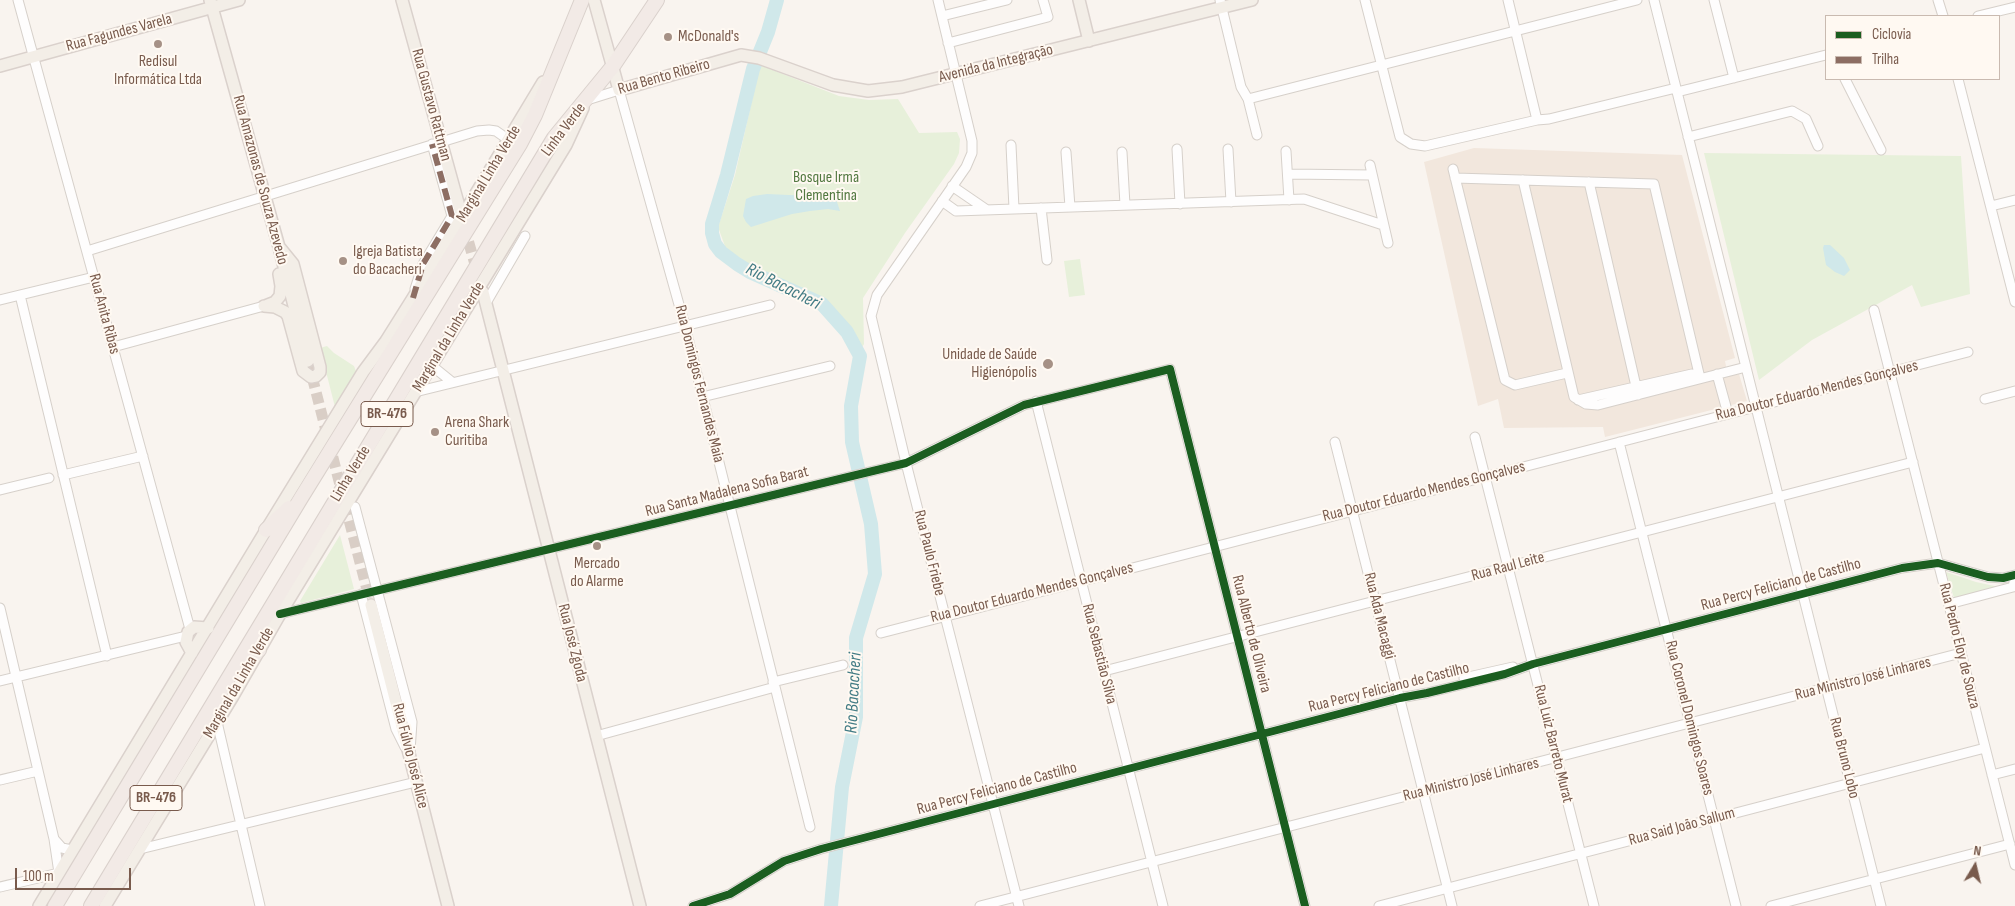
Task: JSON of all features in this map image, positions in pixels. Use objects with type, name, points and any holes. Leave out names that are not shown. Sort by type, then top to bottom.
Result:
[{"type":"highway","name":"Linha Verde","points":[[55,906],[301,498],[520,144],[535,115],[582,0]]},
{"type":"highway","name":"Linha Verde","points":[[91,906],[554,138],[613,66],[658,0]]},
{"type":"highway","points":[[266,530],[301,498]]},
{"type":"highway","points":[[220,690],[260,650]]},
{"type":"main road","name":"Rua Fagundes Varela","points":[[0,66],[211,4],[239,0]]},
{"type":"main road","name":"Rua Gustavo Rattman","points":[[402,0],[437,143],[460,210]]},
{"type":"main road","name":"Rua Domingos Fernandes Maia","points":[[594,0],[619,90]]},
{"type":"main road","points":[[1078,0],[1089,41]]},
{"type":"main road","name":"Avenida da Integração","points":[[741,55],[765,60],[828,84],[857,91],[890,90],[1089,41],[1221,4],[1252,0]]},
{"type":"main road","name":"Rua Amazonas de Souza Azevedo","points":[[211,4],[279,247],[308,362]]},
{"type":"main road","name":"Marginal Linha Verde","points":[[413,298],[508,143],[563,48]]},
{"type":"main road","name":"Rua Bento Ribeiro","points":[[619,90],[741,55]]},
{"type":"main road","name":"Marginal da Linha Verde","points":[[106,906],[280,614],[566,144],[587,100]]},
{"type":"main road","points":[[264,306],[275,307],[285,312],[288,316],[302,370],[311,377],[316,376],[320,372],[320,367],[293,264],[279,247]]},
{"type":"main road","points":[[264,306],[279,299],[282,291],[278,266],[279,247]]},
{"type":"main road","name":"Rua José Zgoda","points":[[484,297],[640,906]]},
{"type":"main road","points":[[39,906],[266,530],[364,372],[413,298]]},
{"type":"main road","name":"Rua Fúlvio José Alice","points":[[371,605],[448,906]]},
{"type":"main road","points":[[192,653],[186,642],[188,632],[199,626],[208,628]]},
{"type":"street","name":"Rua Anita Ribas","points":[[18,0],[143,456],[188,632]]},
{"type":"street","points":[[938,0],[973,147],[969,160],[942,201],[956,211],[1304,199],[1384,225]]},
{"type":"street","points":[[942,16],[1007,0]]},
{"type":"street","points":[[948,43],[1048,17],[1043,0]]},
{"type":"street","points":[[1365,0],[1400,137],[1410,144],[1425,146],[1734,78],[1825,55]]},
{"type":"street","points":[[1508,0],[1537,120]]},
{"type":"street","points":[[1248,99],[1637,0]]},
{"type":"street","name":"Rua Bruno Lobo","points":[[1654,0],[1881,906]]},
{"type":"street","points":[[1714,0],[1734,78]]},
{"type":"street","points":[[1938,0],[1943,15]]},
{"type":"street","points":[[1221,4],[1241,87],[1248,99],[1257,135]]},
{"type":"street","points":[[1982,15],[2015,7]]},
{"type":"street","points":[[1846,80],[1881,150]]},
{"type":"street","points":[[1958,80],[2015,302]]},
{"type":"street","name":"Rua Bento Ribeiro","points":[[587,100],[619,90]]},
{"type":"street","name":"Rua Domingos Fernandes Maia","points":[[619,90],[684,326],[810,827]]},
{"type":"street","points":[[1688,137],[1792,111],[1806,119],[1818,146]]},
{"type":"street","points":[[87,251],[477,131],[489,130],[502,134],[508,143]]},
{"type":"street","points":[[413,298],[423,264],[452,216],[437,143]]},
{"type":"street","points":[[1011,145],[1014,209]]},
{"type":"street","points":[[1177,149],[1180,204]]},
{"type":"street","points":[[1228,149],[1231,202]]},
{"type":"street","points":[[1286,151],[1289,200]]},
{"type":"street","points":[[1066,152],[1070,207]]},
{"type":"street","points":[[1122,152],[1125,205]]},
{"type":"street","points":[[1370,165],[1388,243]]},
{"type":"street","points":[[1453,168],[1505,380],[1515,385],[1567,373]]},
{"type":"street","points":[[1288,174],[1372,175]]},
{"type":"street","points":[[1455,178],[1649,183],[1656,188],[1700,378]]},
{"type":"street","points":[[1522,180],[1572,393],[1578,400],[1637,391],[1692,374],[1700,378],[1746,367]]},
{"type":"street","points":[[1590,182],[1637,391]]},
{"type":"street","points":[[952,186],[987,210]]},
{"type":"street","points":[[1991,206],[2015,200]]},
{"type":"street","name":"Rua Paulo Friebe","points":[[942,201],[877,294],[871,316],[906,463],[1018,901]]},
{"type":"street","points":[[1041,208],[1048,260]]},
{"type":"street","points":[[484,297],[525,236]]},
{"type":"street","points":[[0,300],[94,277]]},
{"type":"street","points":[[20,295],[107,656]]},
{"type":"street","points":[[415,392],[770,305]]},
{"type":"street","points":[[113,346],[264,306]]},
{"type":"street","name":"Rua Pedro Eloy de Souza","points":[[1874,310],[2015,865]]},
{"type":"street","name":"Rua Doutor Eduardo Mendes Gonçalves","points":[[881,632],[1968,352]]},
{"type":"street","points":[[431,365],[452,382]]},
{"type":"street","points":[[702,397],[830,366]]},
{"type":"street","name":"Rua Santa Madalena Sofia Barat","points":[[280,614],[906,463],[1036,401],[1170,369]]},
{"type":"street","name":"Rua Alberto de Oliveira","points":[[1170,369],[1305,906]]},
{"type":"street","points":[[1717,374],[1728,414]]},
{"type":"street","points":[[1985,399],[2015,391]]},
{"type":"street","name":"Rua Sebastião Silva","points":[[1036,401],[1163,906]]},
{"type":"street","name":"Rua Luiz Barreto Murat","points":[[1475,436],[1594,906]]},
{"type":"street","name":"Rua Ada Macaggi","points":[[1334,442],[1452,906]]},
{"type":"street","name":"Rua Coronel Domingos Soares","points":[[1619,442],[1736,906]]},
{"type":"street","points":[[63,475],[143,456]]},
{"type":"street","name":"Rua Raul Leite","points":[[1104,671],[1913,462]]},
{"type":"street","points":[[0,490],[49,478]]},
{"type":"street","points":[[354,507],[412,722],[409,753]]},
{"type":"street","points":[[1938,563],[1988,577],[2015,577],[2013,587],[1949,604]]},
{"type":"street","name":"Rua Percy Feliciano de Castilho","points":[[693,906],[730,894],[784,861],[821,849],[1400,698],[1427,687],[1501,668],[1533,664],[1902,568],[1938,563]]},
{"type":"street","points":[[361,594],[396,729],[409,753]]},
{"type":"street","points":[[0,608],[54,839],[59,873],[0,887]]},
{"type":"street","points":[[0,681],[107,656],[188,632]]},
{"type":"street","name":"Rua Ministro José Linhares","points":[[980,906],[1018,901],[1152,862],[1285,827],[1961,653]]},
{"type":"street","points":[[596,736],[843,665]]},
{"type":"street","points":[[217,722],[260,906]]},
{"type":"street","name":"Rua Said João Sallum","points":[[1379,906],[1985,748]]},
{"type":"street","points":[[1992,775],[2015,769]]},
{"type":"street","points":[[0,780],[38,771]]},
{"type":"street","points":[[140,850],[416,782]]},
{"type":"street","points":[[54,839],[62,848],[72,850]]},
{"type":"street","points":[[1771,906],[2010,844]]},
{"type":"street","points":[[37,878],[50,888]]},
{"type":"shaded area","points":[[1474,148],[1682,155],[1735,358],[1725,361],[1728,376],[1739,374],[1747,401],[1605,437],[1603,427],[1504,428],[1498,399],[1478,406],[1424,162]]},
{"type":"green space","name":"Bosque Irmã Clementina","points":[[760,65],[839,96],[869,100],[898,99],[919,133],[957,132],[960,139],[959,153],[954,164],[905,233],[863,298],[864,344],[859,352],[848,331],[822,303],[755,269],[726,249],[718,227],[735,175]]},
{"type":"green space","points":[[1704,153],[1961,156],[1970,294],[1921,307],[1912,285],[1812,340],[1759,380]]},
{"type":"green space","points":[[1080,259],[1085,295],[1069,297],[1064,261]]},
{"type":"green space","points":[[327,346],[354,366],[357,374],[336,411],[320,348]]},
{"type":"green space","points":[[340,535],[354,589],[301,603],[300,601]]},
{"type":"green space","points":[[1946,572],[1976,582],[1999,587],[1954,598]]},
{"type":"water","points":[[767,194],[836,199],[840,211],[828,209],[792,214],[751,227],[743,216],[746,199]]},
{"type":"water","points":[[1824,245],[1830,245],[1844,258],[1850,270],[1844,276],[1826,265]]},
{"type":"waterway","name":"Rio Bacacheri","points":[[777,0],[768,32],[753,69],[727,175],[712,224],[712,233],[715,244],[721,252],[737,264],[750,272],[822,304],[847,332],[860,356],[851,406],[852,442],[871,524],[875,574],[856,638],[856,717],[842,787],[831,906]]},
{"type":"tunnel","points":[[464,226],[483,292]]},
{"type":"tunnel","points":[[308,361],[371,605]]},
{"type":"marked path","points":[[413,298],[423,264],[452,216],[432,144]]},
{"type":"cycle path","points":[[280,614],[906,463],[1024,405],[1170,369],[1305,906]]},
{"type":"cycle path","points":[[693,906],[730,894],[784,861],[821,849],[1400,698],[1505,674],[1533,664],[1902,568],[1938,563],[1988,577],[2003,578],[2015,575]]},
{"type":"place","name":"McDonald's","points":[[668,37]]},
{"type":"place","name":"Redisul Informática Ltda","points":[[158,44]]},
{"type":"place","name":"Igreja Batista do Bacacheri","points":[[343,261]]},
{"type":"place","name":"Unidade de Saúde Higienópolis","points":[[1048,364]]},
{"type":"place","name":"Arena Shark Curitiba","points":[[435,432]]},
{"type":"place","name":"Mercado do Alarme","points":[[597,546]]}]
